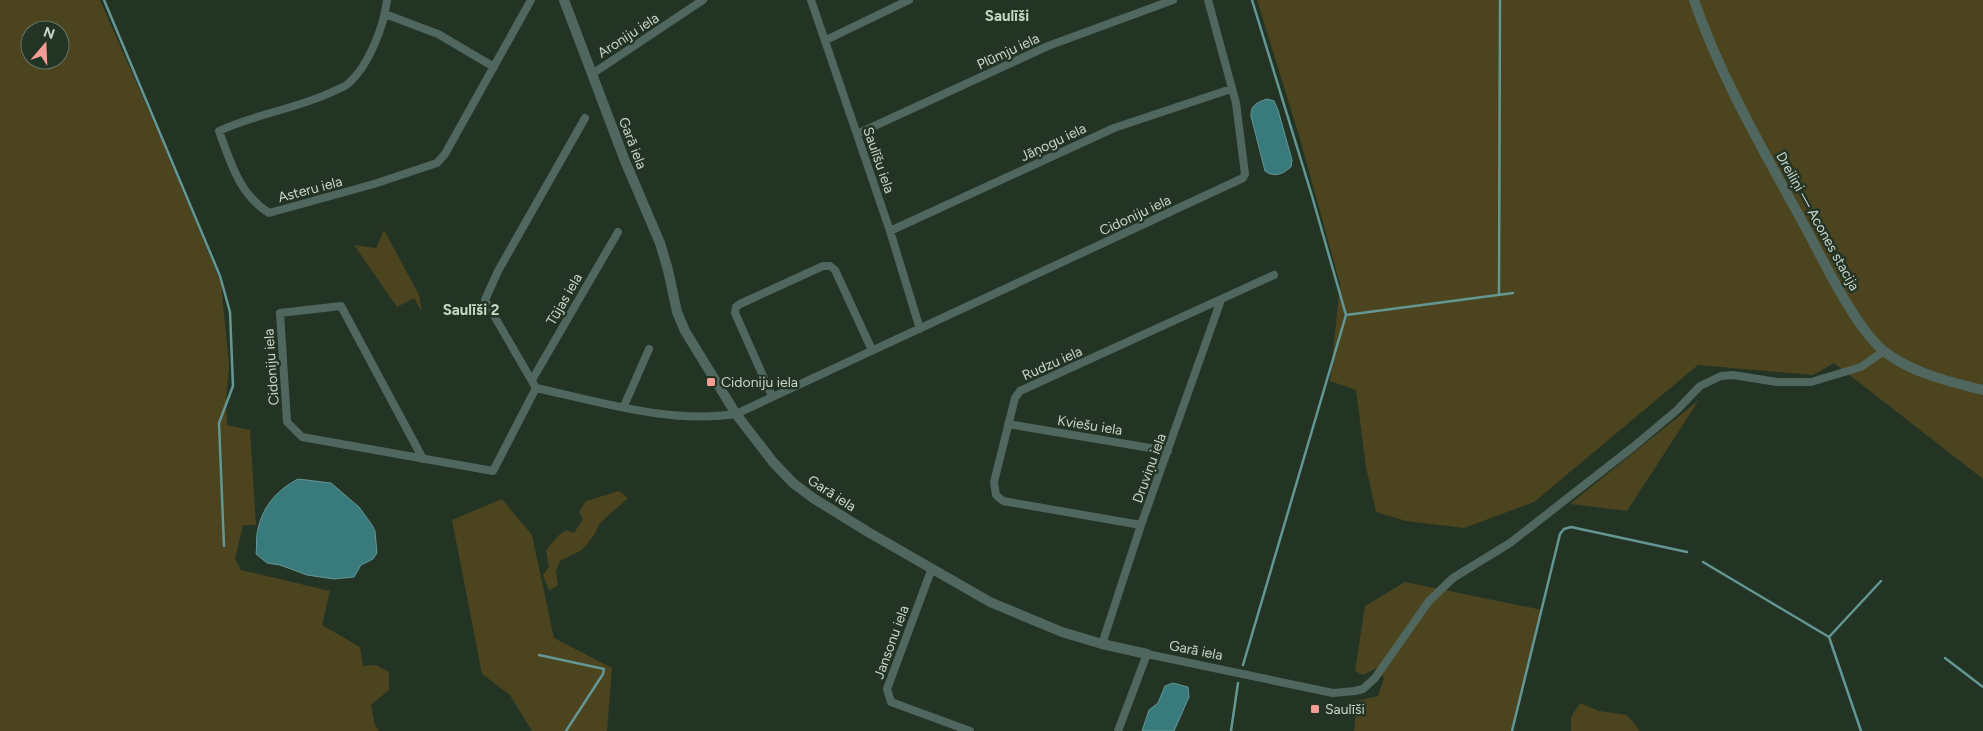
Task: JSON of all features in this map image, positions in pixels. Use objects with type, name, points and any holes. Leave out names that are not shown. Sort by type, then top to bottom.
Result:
[{"type":"street","name":"Asteru iela","points":[[387,0],[385,14],[369,57],[349,84],[316,99],[236,123],[219,131],[234,172],[254,204],[269,213],[374,184],[436,163],[445,154],[531,0]]},
{"type":"street","name":"Garā iela","points":[[564,0],[625,161],[660,243],[677,312],[685,331],[736,414],[773,462],[793,483],[813,498],[990,602],[1027,619],[1102,644],[1333,693],[1355,691],[1363,688],[1375,678],[1429,601],[1452,578],[1510,543],[1633,447],[1676,411],[1700,386],[1721,376],[1733,375],[1777,382],[1811,382],[1861,367],[1884,351]]},
{"type":"street","name":"Aroniju iela","points":[[592,74],[703,0]]},
{"type":"street","name":"Saulīšu iela","points":[[811,0],[890,231],[920,329]]},
{"type":"street","points":[[826,40],[909,0]]},
{"type":"street","name":"Plūmju iela","points":[[857,134],[1048,46],[1173,0]]},
{"type":"street","name":"Cidoniju iela","points":[[423,459],[341,306],[280,313],[287,422],[302,437],[423,459],[493,471],[536,388],[669,416],[720,416],[736,414],[1243,178],[1245,174],[1236,103],[1208,0]]},
{"type":"street","name":"Dreiliņi — Acones stacija","points":[[1694,0],[1700,18],[1742,110],[1832,277],[1860,324],[1884,351],[1916,369],[1952,382],[1983,390]]},
{"type":"street","points":[[385,14],[438,34],[494,67]]},
{"type":"street","name":"Jāņogu iela","points":[[890,231],[1114,128],[1231,89]]},
{"type":"street","points":[[536,388],[485,300],[498,271],[585,118]]},
{"type":"street","name":"Tūjas iela","points":[[532,380],[618,232]]},
{"type":"street","points":[[772,396],[735,313],[736,307],[740,304],[823,266],[830,266],[835,270],[872,350]]},
{"type":"street","name":"Rudzu iela","points":[[1141,525],[1003,501],[996,495],[994,482],[1015,398],[1020,391],[1274,275]]},
{"type":"street","name":"Druviņu iela","points":[[1102,644],[1141,525],[1221,300]]},
{"type":"street","points":[[624,406],[650,349]]},
{"type":"street","name":"Kviešu iela","points":[[1008,424],[1168,451]]},
{"type":"street","name":"Jansonu iela","points":[[932,568],[887,689],[891,702],[970,731]]},
{"type":"street","points":[[1118,731],[1147,654]]},
{"type":"shaded area","points":[[0,0],[100,0],[221,283],[229,365],[226,400],[227,425],[250,430],[256,525],[243,525],[235,559],[241,570],[330,591],[322,625],[360,647],[363,666],[376,665],[389,672],[389,690],[371,705],[375,725],[379,731],[0,731]]},
{"type":"shaded area","points":[[1257,0],[1983,0],[1983,479],[1834,363],[1813,375],[1698,365],[1534,502],[1464,528],[1406,521],[1376,512],[1366,467],[1356,390],[1330,381],[1340,284],[1300,139]]},
{"type":"shaded area","points":[[384,230],[419,295],[422,312],[414,298],[397,307],[354,245],[376,248]]},
{"type":"shaded area","points":[[1699,400],[1627,511],[1570,504]]},
{"type":"shaded area","points":[[619,491],[628,498],[600,523],[594,535],[582,550],[560,561],[556,572],[558,585],[549,591],[543,575],[549,567],[546,550],[566,530],[574,533],[583,519],[579,512],[586,501]]},
{"type":"shaded area","points":[[502,499],[532,535],[554,638],[612,668],[607,731],[532,731],[510,695],[482,674],[452,520]]},
{"type":"shaded area","points":[[1405,582],[1542,610],[1513,731],[1354,731],[1356,711],[1348,703],[1378,696],[1384,678],[1377,668],[1363,675],[1355,671],[1365,606]]},
{"type":"shaded area","points":[[1580,703],[1599,711],[1627,715],[1640,731],[1571,731],[1571,717]]},
{"type":"water","points":[[1267,99],[1274,101],[1278,110],[1292,160],[1291,167],[1285,172],[1275,175],[1265,171],[1251,116],[1253,107]]},
{"type":"water","points":[[298,479],[331,483],[359,507],[372,525],[375,531],[377,553],[373,559],[361,565],[354,577],[334,579],[307,575],[280,565],[267,563],[256,554],[259,525],[266,509],[282,489]]},
{"type":"water","points":[[1173,683],[1188,687],[1189,697],[1174,731],[1142,731],[1149,710],[1158,703],[1165,686]]},
{"type":"waterway","points":[[104,0],[220,276],[230,312],[233,386],[219,423],[224,546]]},
{"type":"waterway","points":[[1243,665],[1346,315],[1252,0]]},
{"type":"waterway","points":[[1499,294],[1500,0]]},
{"type":"waterway","points":[[1346,315],[1513,293]]},
{"type":"waterway","points":[[1512,731],[1560,534],[1564,529],[1571,527],[1687,552]]},
{"type":"waterway","points":[[1703,562],[1829,637],[1861,731]]},
{"type":"waterway","points":[[1829,637],[1881,581]]},
{"type":"waterway","points":[[539,655],[604,669],[603,674],[566,731]]},
{"type":"waterway","points":[[1945,658],[1983,687]]},
{"type":"waterway","points":[[1231,731],[1238,683]]},
{"type":"place","name":"Cidoniju iela","points":[[711,382]]},
{"type":"place","name":"Saulīši","points":[[1315,709]]},
{"type":"district","name":"Saulīši","points":[[1007,16]]},
{"type":"district","name":"Saulīši 2","points":[[471,310]]}]
